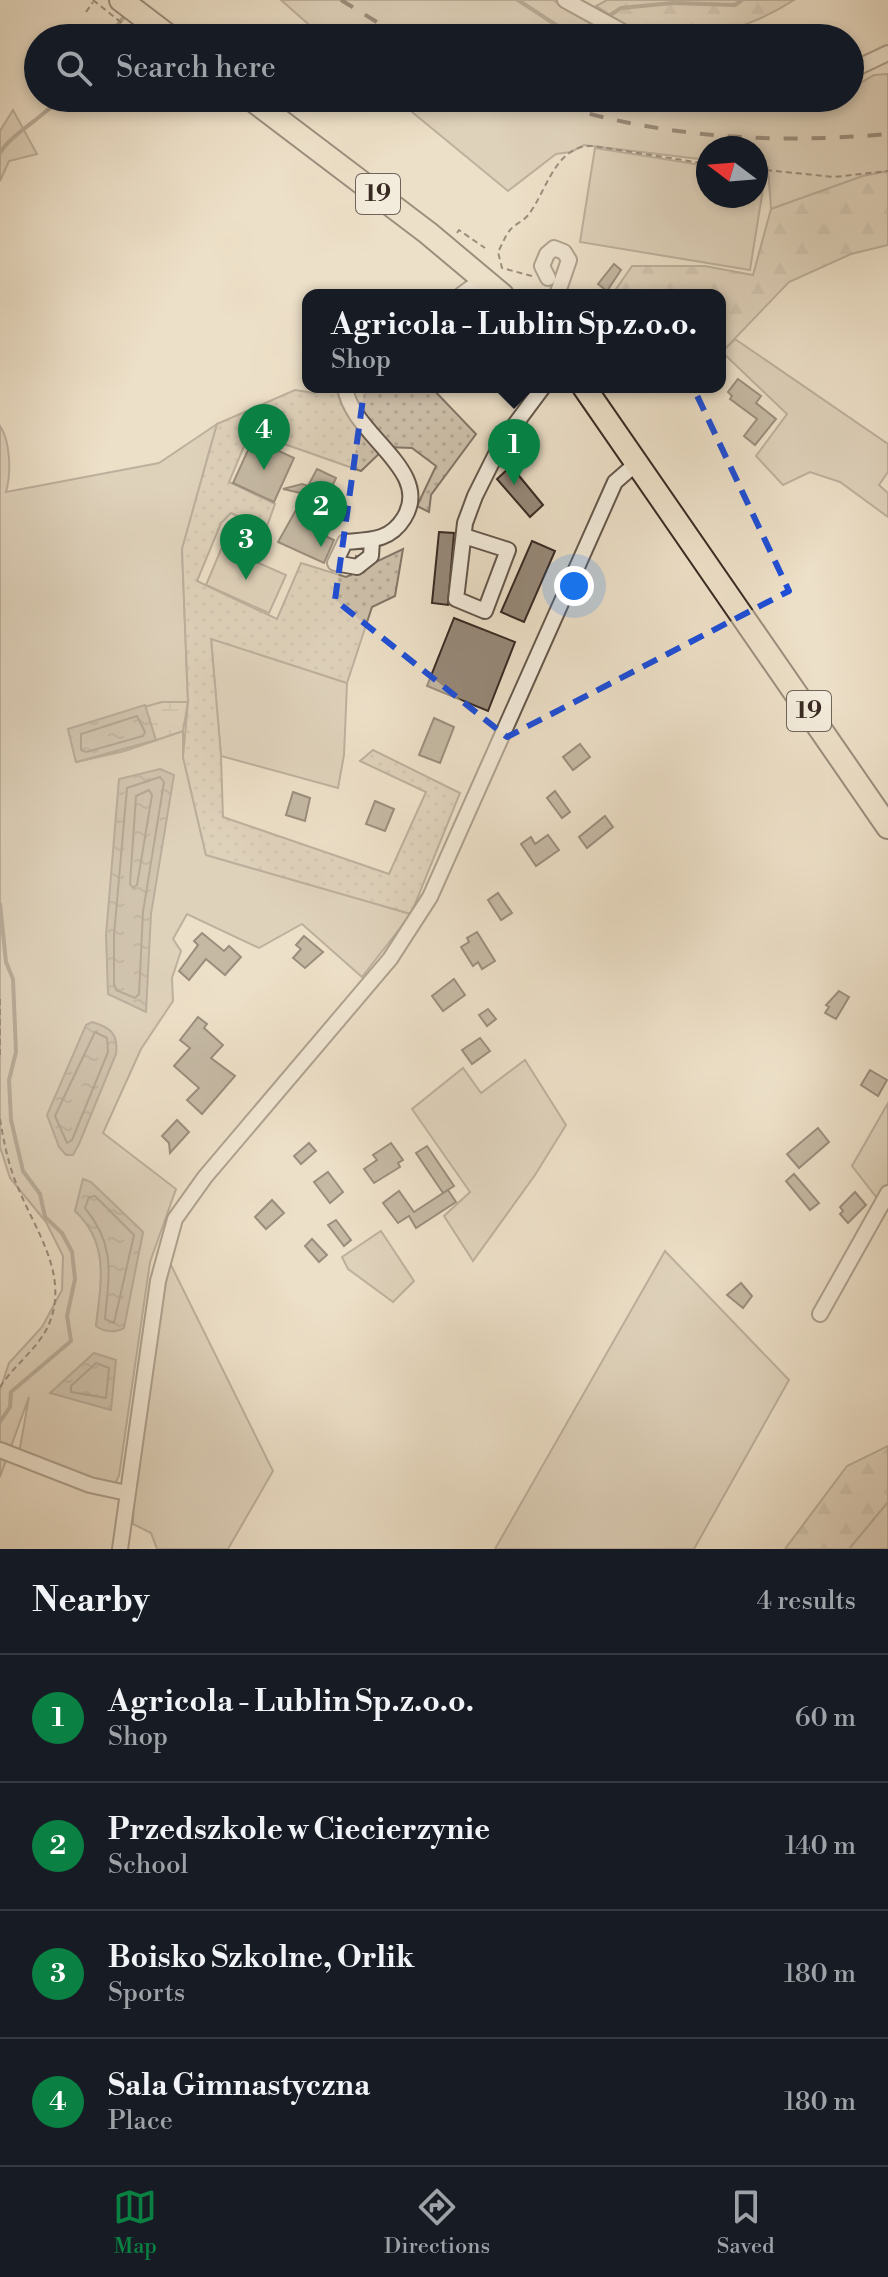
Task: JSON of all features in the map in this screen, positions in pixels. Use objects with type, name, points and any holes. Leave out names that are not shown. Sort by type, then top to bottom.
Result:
[{"type":"highway","points":[[121,0],[152,24]]},
{"type":"highway","name":"19","points":[[268,112],[495,289]]},
{"type":"highway","name":"19","points":[[588,393],[888,827]]},
{"type":"street","points":[[578,4],[610,24]]},
{"type":"street","points":[[864,64],[888,53]]},
{"type":"street","points":[[469,289],[483,279]]},
{"type":"street","points":[[348,393],[360,422],[404,472],[412,490],[410,509],[397,531],[372,540]]},
{"type":"street","points":[[464,536],[508,550],[485,611],[456,599],[464,536],[475,496],[502,442],[539,393]]},
{"type":"street","points":[[120,1549],[158,1281],[175,1219],[205,1177],[383,968],[417,922],[511,721],[615,482],[638,462]]},
{"type":"street","points":[[820,1314],[888,1193]]},
{"type":"street","points":[[3,1451],[90,1485],[127,1493]]},
{"type":"path","points":[[86,12],[93,0],[121,24]]},
{"type":"path","points":[[551,283],[502,268],[498,252],[510,229],[528,217],[557,164],[571,152],[584,145],[696,162]]},
{"type":"path","points":[[768,170],[834,177],[888,171]]},
{"type":"path","points":[[0,999],[0,1055]]},
{"type":"path","points":[[0,1119],[10,1168],[49,1254],[55,1285],[54,1307],[48,1326],[0,1387]]},
{"type":"highlighted area","points":[[653,302],[789,591],[507,737],[335,600],[367,370]]},
{"type":"green space","points":[[281,0],[553,0],[591,24],[308,24]]},
{"type":"green space","points":[[607,0],[794,0],[746,24],[624,24],[596,6]]},
{"type":"green space","points":[[888,74],[888,171],[863,176],[771,209],[768,136],[696,136],[696,159],[584,145],[571,152],[556,154],[508,191],[412,112],[864,112],[864,81],[874,75]]},
{"type":"green space","points":[[13,110],[37,154],[9,161],[0,181],[0,131]]},
{"type":"green space","points":[[595,148],[696,164],[696,208],[760,208],[750,270],[580,242]]},
{"type":"green space","points":[[888,171],[888,245],[851,254],[789,282],[726,348],[726,289],[616,289],[632,266],[705,266],[753,275],[771,209],[863,176]]},
{"type":"green space","points":[[735,339],[888,444],[888,472],[879,485],[888,493],[888,517],[840,482],[810,472],[783,485],[756,456],[787,414],[726,356],[726,348]]},
{"type":"green space","points":[[295,390],[302,393],[437,393],[476,434],[431,495],[429,512],[417,506],[436,466],[412,448],[386,447],[361,471],[250,432],[229,482],[275,504],[266,529],[231,513],[221,523],[197,581],[277,619],[301,563],[346,577],[351,575],[356,556],[376,562],[403,549],[395,596],[372,607],[347,683],[211,639],[223,817],[389,874],[426,792],[360,761],[373,750],[460,793],[411,914],[206,855],[183,757],[188,702],[182,549],[217,424]]},
{"type":"green space","points":[[217,424],[182,549],[188,702],[163,702],[69,729],[76,762],[124,751],[183,731],[183,757],[206,855],[411,914],[362,977],[302,924],[259,948],[187,914],[173,939],[181,951],[172,978],[173,1001],[141,1049],[103,1133],[176,1189],[150,1262],[119,1476],[114,1485],[103,1484],[19,1453],[29,1397],[0,1477],[0,1390],[9,1363],[42,1327],[62,1290],[63,1256],[46,1222],[10,1178],[0,1147],[0,426],[9,459],[6,492],[159,463]],"holes":[[[83,1179],[91,1182],[143,1232],[135,1269],[96,1326],[101,1279],[98,1250],[94,1236],[75,1211]]]},
{"type":"green space","points":[[222,547],[286,575],[269,613],[206,585]]},
{"type":"green space","points":[[211,638],[347,683],[344,755],[338,788],[221,756]]},
{"type":"green space","points":[[162,702],[188,702],[183,731],[124,751],[76,762],[68,729]]},
{"type":"green space","points":[[525,1060],[566,1125],[535,1175],[473,1261],[444,1216],[470,1192],[412,1109],[463,1068],[481,1093]]},
{"type":"green space","points":[[888,1103],[888,1188],[880,1202],[852,1166]]},
{"type":"green space","points":[[381,1231],[414,1281],[393,1302],[348,1269],[342,1257]]},
{"type":"green space","points":[[665,1251],[789,1380],[694,1549],[495,1549]]},
{"type":"green space","points":[[169,1261],[273,1471],[228,1549],[157,1549],[151,1533],[133,1524],[134,1494]]},
{"type":"green space","points":[[888,1446],[888,1502],[849,1549],[785,1549],[847,1466]]},
{"type":"green space","points":[[888,1502],[888,1549],[849,1549],[849,1548]]},
{"type":"water","points":[[145,705],[156,740],[76,762],[68,729]]},
{"type":"water","points":[[160,769],[174,775],[151,914],[146,1012],[108,994],[106,935],[119,779]]},
{"type":"water","points":[[92,1022],[112,1032],[116,1054],[79,1144],[73,1155],[66,1155],[59,1147],[47,1115],[86,1025]]},
{"type":"water","points":[[83,1179],[91,1182],[143,1232],[124,1328],[117,1331],[106,1331],[96,1326],[101,1279],[98,1250],[94,1236],[75,1211]]},
{"type":"water","points":[[94,1353],[116,1360],[111,1410],[50,1393]]},
{"type":"building","points":[[614,264],[621,270],[608,289],[598,284]]},
{"type":"building","points":[[738,379],[761,396],[756,403],[776,419],[755,445],[744,436],[757,419],[730,399],[732,396],[728,392]]},
{"type":"building","points":[[253,439],[294,458],[274,502],[233,483]]},
{"type":"building","points":[[511,466],[543,505],[530,517],[497,479]]},
{"type":"building","points":[[317,469],[336,478],[312,530],[334,540],[324,563],[278,542],[305,494],[283,489],[302,484],[308,486]]},
{"type":"building","points":[[439,532],[454,533],[448,605],[432,603]]},
{"type":"building","points":[[532,541],[555,551],[524,622],[501,612]]},
{"type":"building","points":[[454,618],[515,642],[488,711],[427,686]]},
{"type":"building","points":[[434,718],[454,727],[440,763],[419,755]]},
{"type":"building","points":[[580,744],[590,757],[573,770],[563,757]]},
{"type":"building","points":[[555,791],[570,812],[562,818],[547,798]]},
{"type":"building","points":[[293,792],[310,798],[305,821],[286,815]]},
{"type":"building","points":[[375,801],[394,809],[385,831],[366,824]]},
{"type":"building","points":[[605,816],[613,827],[587,848],[579,837]]},
{"type":"building","points":[[548,835],[559,850],[536,866],[521,844],[531,837],[535,844]]},
{"type":"building","points":[[498,893],[512,913],[501,920],[488,900]]},
{"type":"building","points":[[477,932],[495,961],[482,969],[478,962],[473,966],[461,947],[469,942],[467,938]]},
{"type":"building","points":[[202,933],[224,951],[229,946],[241,957],[225,975],[206,959],[189,980],[179,971],[198,945],[194,941]]},
{"type":"building","points":[[304,936],[323,952],[305,968],[293,958],[301,949],[296,945]]},
{"type":"building","points":[[454,979],[465,995],[443,1011],[432,996]]},
{"type":"building","points":[[839,991],[849,997],[836,1019],[825,1013],[829,1007],[826,1005]]},
{"type":"building","points":[[488,1009],[496,1019],[487,1026],[479,1015]]},
{"type":"building","points":[[198,1017],[207,1024],[204,1028],[223,1045],[211,1058],[235,1076],[202,1114],[187,1100],[199,1088],[174,1066],[190,1048],[180,1040]]},
{"type":"building","points":[[480,1038],[490,1051],[472,1064],[462,1050]]},
{"type":"building","points":[[870,1070],[887,1080],[878,1096],[861,1085]]},
{"type":"building","points":[[177,1120],[189,1132],[170,1153],[169,1143],[162,1136]]},
{"type":"building","points":[[818,1128],[829,1142],[799,1168],[787,1154]]},
{"type":"building","points":[[309,1143],[316,1151],[301,1164],[294,1156]]},
{"type":"building","points":[[391,1143],[403,1160],[398,1163],[400,1167],[374,1183],[364,1169],[377,1160],[373,1155]]},
{"type":"building","points":[[427,1146],[454,1186],[443,1193],[416,1153]]},
{"type":"building","points":[[328,1172],[343,1192],[330,1203],[314,1182]]},
{"type":"building","points":[[794,1174],[819,1203],[810,1210],[786,1181]]},
{"type":"building","points":[[448,1190],[456,1202],[416,1228],[409,1216],[398,1223],[383,1203],[399,1191],[414,1212]]},
{"type":"building","points":[[855,1192],[866,1205],[848,1223],[840,1214],[843,1211],[840,1207]]},
{"type":"building","points":[[272,1200],[284,1213],[266,1229],[255,1217]]},
{"type":"building","points":[[336,1220],[351,1240],[344,1246],[328,1225]]},
{"type":"building","points":[[312,1239],[327,1255],[319,1262],[305,1246]]},
{"type":"building","points":[[741,1283],[752,1296],[743,1308],[727,1295]]},
{"type":"waterway","points":[[518,0],[555,24]]},
{"type":"waterway","points":[[597,24],[621,8],[673,3],[735,5],[742,0]]},
{"type":"waterway","points":[[118,24],[126,14]]},
{"type":"waterway","points":[[0,153],[11,139],[45,112]]},
{"type":"waterway","points":[[0,904],[6,962],[13,979],[16,1052],[9,1080],[11,1120],[23,1171],[40,1194],[45,1217],[62,1233],[72,1252],[75,1279],[67,1316],[71,1341],[11,1392],[10,1407],[0,1422]]},
{"type":"railway","points":[[341,0],[380,24]]},
{"type":"railway","points":[[583,112],[623,122],[710,135],[798,138],[888,134]]},
{"type":"place","name":"Sala Gimnastyczna","points":[[264,470]]},
{"type":"place","name":"Agricola - Lublin Sp.z.o.o.","points":[[514,485]]},
{"type":"place","name":"Przedszkole w Ciecierzynie","points":[[321,547]]},
{"type":"place","name":"Boisko Szkolne, Orlik","points":[[246,580]]}]
